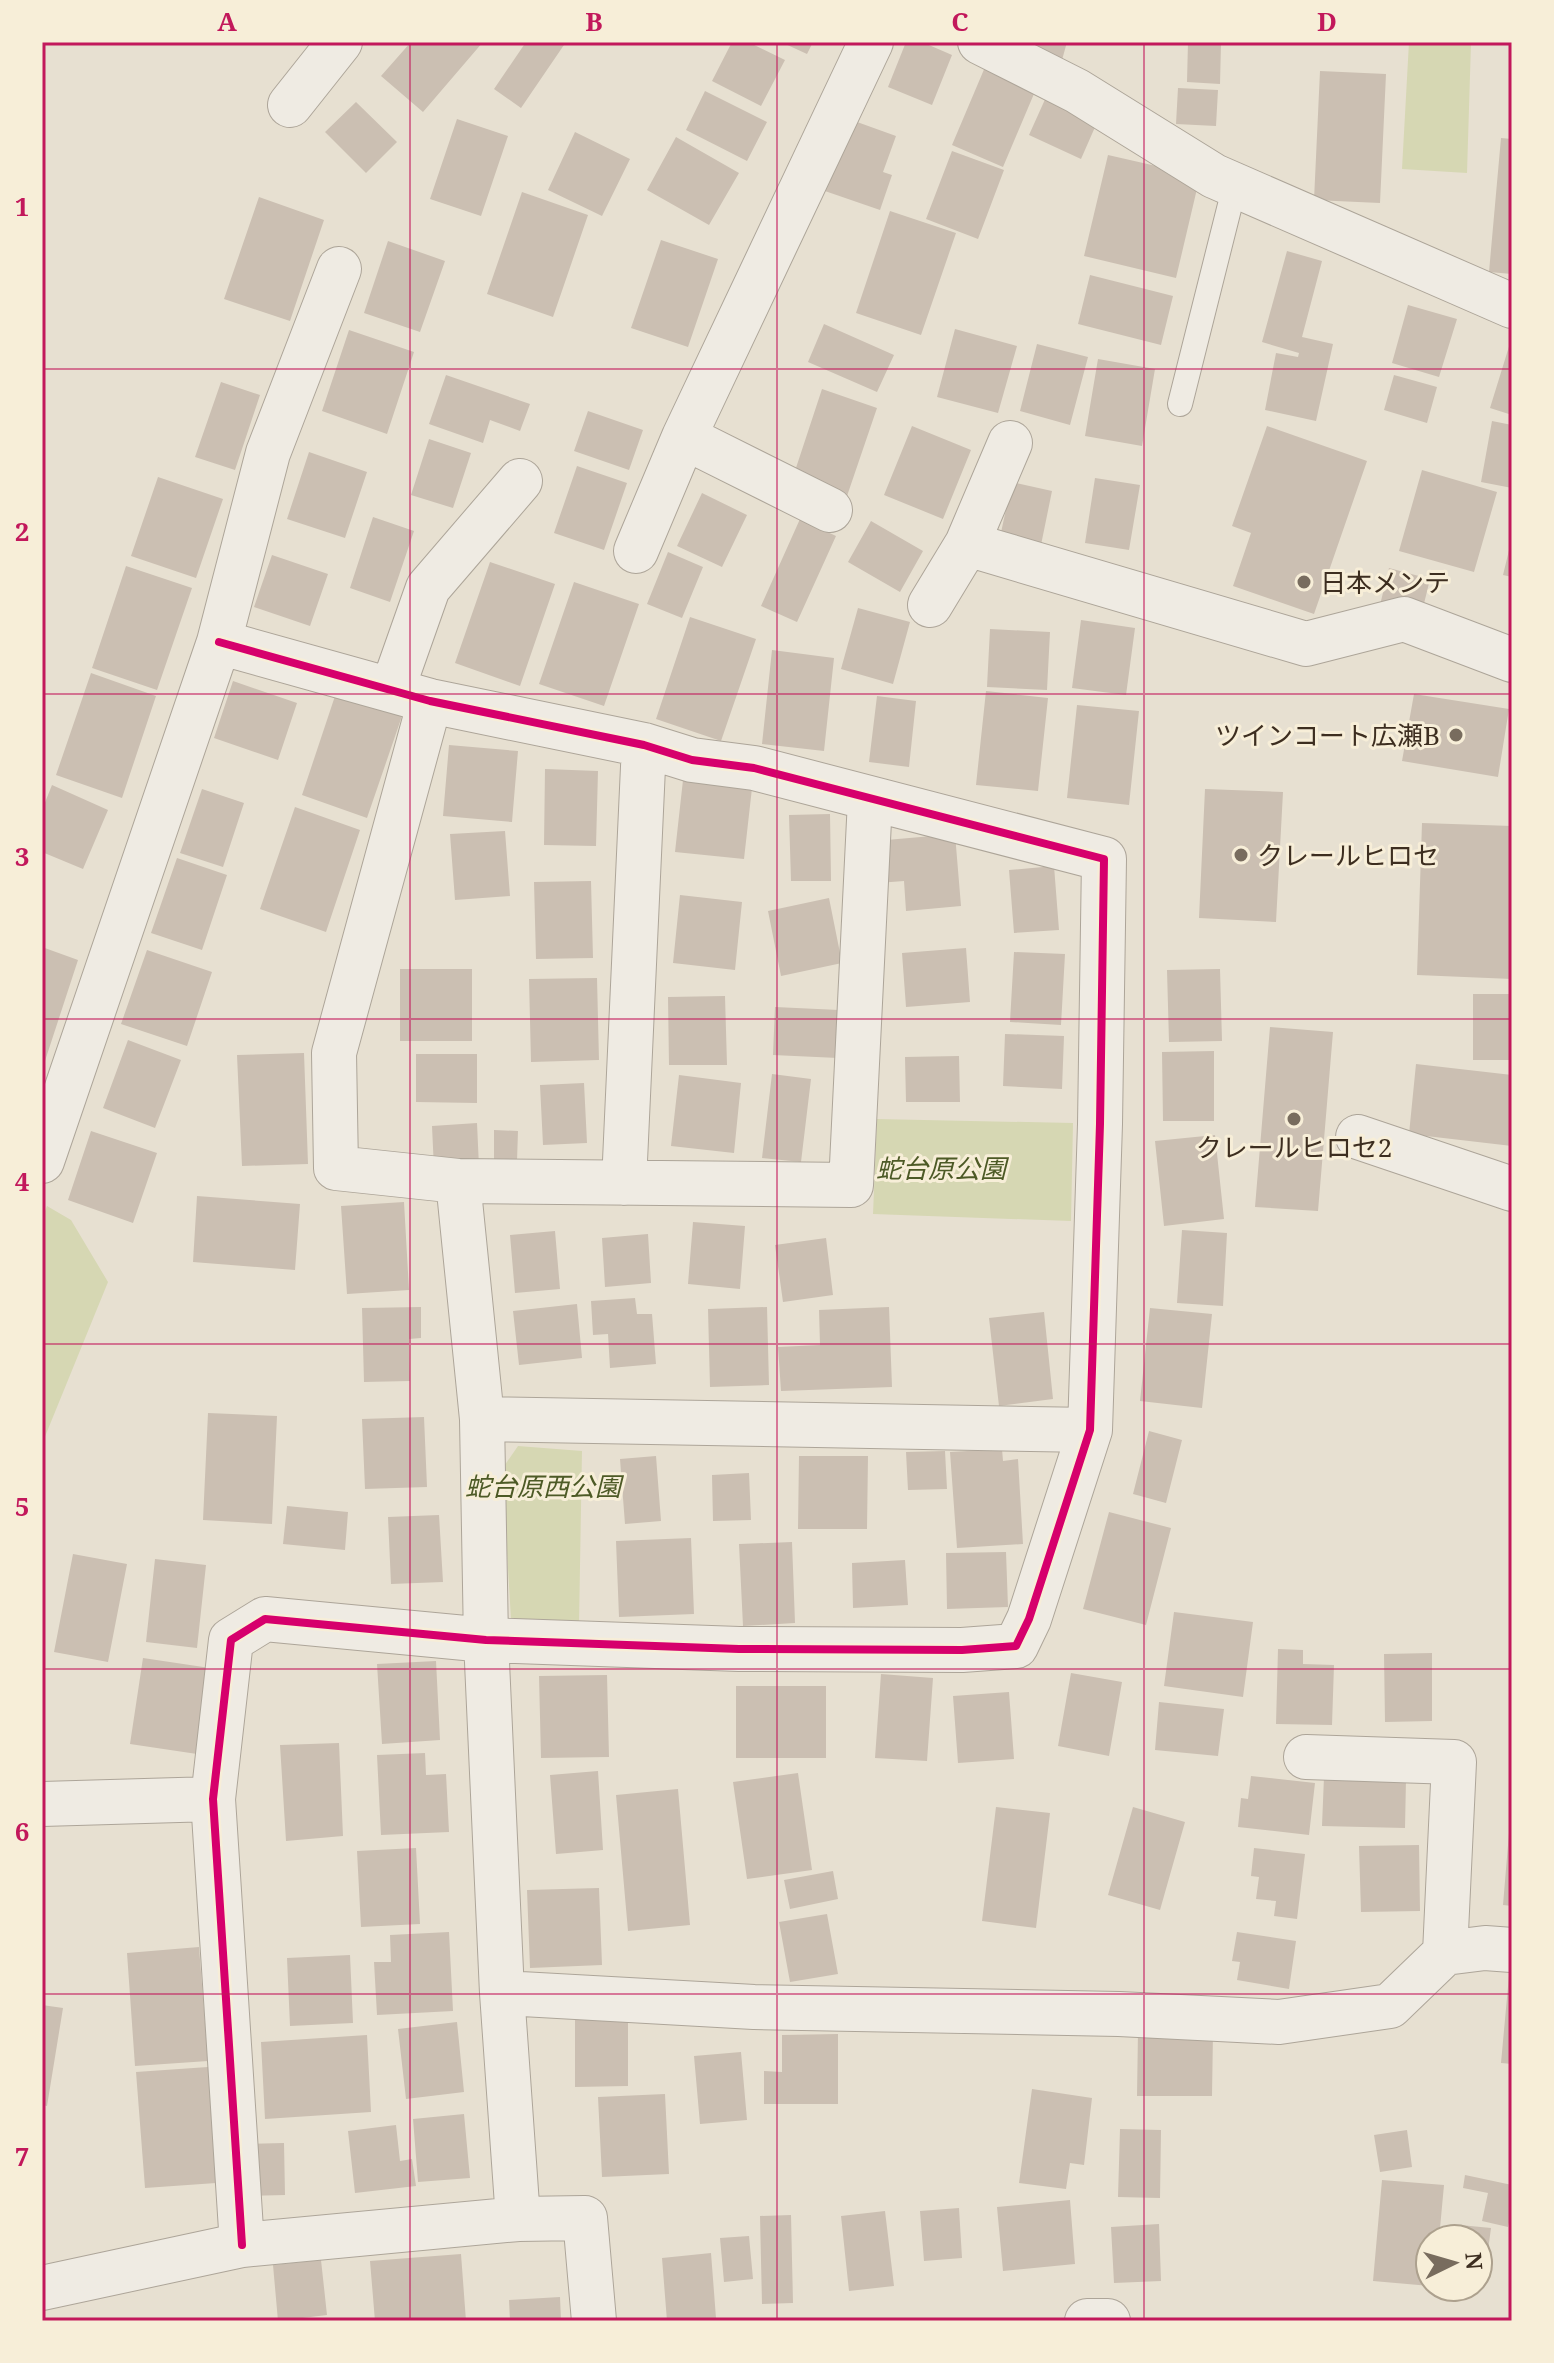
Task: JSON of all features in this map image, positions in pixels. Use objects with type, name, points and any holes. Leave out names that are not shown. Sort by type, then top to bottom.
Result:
[{"type":"street","points":[[290,105],[340,42]]},
{"type":"street","points":[[636,551],[684,437],[871,42]]},
{"type":"street","points":[[980,42],[1077,91],[1214,176],[1512,306]]},
{"type":"street","points":[[42,1161],[219,642],[268,453],[339,269]]},
{"type":"street","points":[[684,437],[830,510]]},
{"type":"street","points":[[930,605],[967,544],[1010,443]]},
{"type":"street","points":[[520,481],[428,588],[411,696],[334,1053],[336,1168],[458,1181],[851,1185],[870,800]]},
{"type":"street","points":[[967,544],[1306,644],[1404,619],[1512,660]]},
{"type":"street","points":[[219,642],[411,696],[644,745],[692,760],[754,768],[1104,859],[1100,1124],[1090,1430],[1029,1619],[1016,1646],[962,1650],[754,1649],[486,1640],[265,1619],[231,1640],[213,1799],[242,2245]]},
{"type":"street","points":[[624,1183],[644,745]]},
{"type":"street","points":[[1358,1137],[1512,1189]]},
{"type":"street","points":[[458,1181],[482,1419],[486,1640],[502,1993],[518,2219]]},
{"type":"street","points":[[482,1419],[1090,1430]]},
{"type":"street","points":[[1306,1757],[1454,1762],[1445,1953]]},
{"type":"street","points":[[42,1804],[213,1799]]},
{"type":"street","points":[[502,1993],[754,2007],[1119,2014],[1279,2022],[1390,2006],[1445,1953],[1485,1948],[1512,1950]]},
{"type":"street","points":[[42,2288],[242,2245],[518,2219],[585,2218],[594,2321]]},
{"type":"street","points":[[1087,2321],[1108,2321]]},
{"type":"lane","points":[[1180,404],[1235,185]]},
{"type":"green space","points":[[1409,42],[1471,43],[1467,173],[1402,169]]},
{"type":"green space","name":"蛇台原公園","points":[[877,1119],[1073,1123],[1071,1221],[873,1214]]},
{"type":"green space","points":[[47,1206],[71,1220],[108,1282],[44,1439],[42,1219]]},
{"type":"green space","name":"蛇台原西公園","points":[[518,1446],[582,1451],[579,1624],[511,1619],[502,1469]]},
{"type":"building","points":[[411,42],[483,42],[423,112],[381,76]]},
{"type":"building","points":[[526,42],[566,42],[521,108],[494,89]]},
{"type":"building","points":[[732,42],[748,42],[785,60],[761,106],[712,81]]},
{"type":"building","points":[[781,42],[813,42],[807,54]]},
{"type":"building","points":[[906,42],[922,42],[952,55],[932,105],[888,87]]},
{"type":"building","points":[[1019,42],[1067,42],[1062,60]]},
{"type":"building","points":[[1188,42],[1221,43],[1220,84],[1187,82]]},
{"type":"building","points":[[988,60],[1039,82],[1003,167],[952,145]]},
{"type":"building","points":[[1320,71],[1386,74],[1380,203],[1314,200]]},
{"type":"building","points":[[1178,88],[1218,90],[1216,126],[1176,124]]},
{"type":"building","points":[[705,91],[767,122],[747,161],[686,130]]},
{"type":"building","points":[[1047,95],[1099,118],[1081,159],[1029,135]]},
{"type":"building","points":[[356,102],[397,142],[366,173],[325,132]]},
{"type":"building","points":[[846,118],[896,136],[883,172],[892,175],[880,210],[822,190]]},
{"type":"building","points":[[457,119],[508,136],[481,216],[430,199]]},
{"type":"building","points":[[575,132],[630,159],[602,216],[548,190]]},
{"type":"building","points":[[676,137],[739,173],[709,225],[647,190]]},
{"type":"building","points":[[1501,138],[1512,139],[1512,274],[1489,272]]},
{"type":"building","points":[[952,151],[1004,170],[978,239],[926,219]]},
{"type":"building","points":[[1108,155],[1200,176],[1176,278],[1084,256]]},
{"type":"building","points":[[522,192],[588,215],[553,317],[487,294]]},
{"type":"building","points":[[259,197],[324,220],[290,321],[224,299]]},
{"type":"building","points":[[890,211],[956,233],[921,335],[856,313]]},
{"type":"building","points":[[661,240],[718,259],[688,347],[631,328]]},
{"type":"building","points":[[388,241],[445,261],[420,332],[364,313]]},
{"type":"building","points":[[1287,251],[1322,261],[1302,337],[1333,344],[1316,421],[1265,410],[1276,353],[1298,357],[1299,353],[1262,342]]},
{"type":"building","points":[[1090,275],[1173,296],[1161,345],[1078,324]]},
{"type":"building","points":[[1408,305],[1457,319],[1439,377],[1392,363]]},
{"type":"building","points":[[824,324],[894,355],[877,392],[808,362]]},
{"type":"building","points":[[955,329],[1017,346],[998,413],[937,397]]},
{"type":"building","points":[[349,330],[414,352],[387,434],[322,411]]},
{"type":"building","points":[[1512,340],[1512,415],[1490,408]]},
{"type":"building","points":[[1037,344],[1088,357],[1070,425],[1020,411]]},
{"type":"building","points":[[1098,359],[1155,369],[1142,446],[1085,436]]},
{"type":"building","points":[[446,375],[530,404],[520,431],[490,420],[483,443],[429,424]]},
{"type":"building","points":[[1394,375],[1437,387],[1427,423],[1384,410]]},
{"type":"building","points":[[221,382],[260,395],[235,470],[195,457]]},
{"type":"building","points":[[822,389],[877,408],[847,496],[793,477]]},
{"type":"building","points":[[588,411],[643,430],[629,470],[574,451]]},
{"type":"building","points":[[1492,421],[1512,425],[1512,488],[1481,482]]},
{"type":"building","points":[[912,426],[971,450],[943,519],[884,495]]},
{"type":"building","points":[[1267,426],[1367,461],[1314,614],[1233,586],[1251,533],[1232,526]]},
{"type":"building","points":[[429,439],[471,453],[453,508],[411,495]]},
{"type":"building","points":[[309,452],[367,472],[345,538],[287,519]]},
{"type":"building","points":[[577,466],[627,483],[604,550],[554,533]]},
{"type":"building","points":[[1422,470],[1497,492],[1474,572],[1399,551]]},
{"type":"building","points":[[158,477],[223,499],[196,578],[131,556]]},
{"type":"building","points":[[1095,478],[1140,485],[1129,550],[1085,543]]},
{"type":"building","points":[[1012,482],[1052,491],[1041,545],[1000,537]]},
{"type":"building","points":[[702,493],[747,515],[722,567],[677,546]]},
{"type":"building","points":[[373,517],[414,531],[390,602],[350,588]]},
{"type":"building","points":[[800,519],[836,536],[797,622],[761,606]]},
{"type":"building","points":[[871,521],[923,551],[900,592],[848,562]]},
{"type":"building","points":[[1512,542],[1512,577],[1503,575]]},
{"type":"building","points":[[668,552],[703,567],[682,618],[647,604]]},
{"type":"building","points":[[272,555],[328,574],[310,626],[254,607]]},
{"type":"building","points":[[490,562],[555,584],[520,686],[455,663]]},
{"type":"building","points":[[126,566],[192,588],[157,690],[92,668]]},
{"type":"building","points":[[1389,568],[1430,579],[1421,616],[1380,605]]},
{"type":"building","points":[[574,582],[639,604],[604,706],[539,684]]},
{"type":"building","points":[[858,608],[910,622],[893,684],[841,669]]},
{"type":"building","points":[[690,617],[756,639],[721,741],[656,719]]},
{"type":"building","points":[[1081,620],[1135,628],[1126,695],[1072,688]]},
{"type":"building","points":[[990,629],[1050,632],[1047,690],[987,687]]},
{"type":"building","points":[[772,650],[834,658],[824,751],[762,744]]},
{"type":"building","points":[[91,673],[156,696],[122,798],[56,775]]},
{"type":"building","points":[[233,681],[297,703],[278,760],[214,738]]},
{"type":"building","points":[[986,691],[1048,698],[1038,791],[976,785]]},
{"type":"building","points":[[336,693],[402,716],[367,818],[302,795]]},
{"type":"building","name":"ツインコート広瀬B","points":[[1414,694],[1509,709],[1498,777],[1402,761]]},
{"type":"building","points":[[877,696],[916,701],[909,767],[869,762]]},
{"type":"building","points":[[1077,705],[1139,711],[1129,805],[1067,798]]},
{"type":"building","points":[[449,745],[518,751],[512,822],[443,816]]},
{"type":"building","points":[[545,769],[598,771],[596,846],[544,845]]},
{"type":"building","points":[[683,780],[752,788],[744,859],[675,852]]},
{"type":"building","points":[[52,785],[108,810],[83,869],[42,852],[42,810]]},
{"type":"building","points":[[202,789],[244,803],[223,867],[180,853]]},
{"type":"building","name":"クレールヒロセ","points":[[1205,789],[1283,792],[1276,922],[1199,918]]},
{"type":"building","points":[[295,807],[360,830],[326,932],[260,909]]},
{"type":"building","points":[[830,814],[831,881],[791,881],[789,815]]},
{"type":"building","points":[[1422,823],[1512,826],[1512,979],[1417,975]]},
{"type":"building","points":[[505,831],[510,896],[455,900],[450,834]]},
{"type":"building","points":[[955,834],[961,906],[906,911],[904,881],[878,883],[875,841]]},
{"type":"building","points":[[177,858],[227,875],[202,950],[151,933]]},
{"type":"building","points":[[1054,866],[1059,930],[1014,933],[1009,870]]},
{"type":"building","points":[[591,881],[593,958],[536,959],[534,882]]},
{"type":"building","points":[[680,895],[742,902],[735,970],[673,963]]},
{"type":"building","points":[[829,898],[842,963],[781,976],[768,911]]},
{"type":"building","points":[[42,947],[78,960],[43,1067],[42,1067]]},
{"type":"building","points":[[966,948],[970,1002],[906,1007],[902,953]]},
{"type":"building","points":[[147,950],[212,972],[187,1046],[121,1024]]},
{"type":"building","points":[[1014,952],[1065,954],[1061,1025],[1010,1022]]},
{"type":"building","points":[[400,969],[472,969],[472,1041],[400,1041]]},
{"type":"building","points":[[1220,969],[1222,1041],[1169,1042],[1167,970]]},
{"type":"building","points":[[597,978],[599,1060],[531,1062],[529,979]]},
{"type":"building","points":[[1473,994],[1512,994],[1512,1060],[1473,1060]]},
{"type":"building","points":[[725,996],[727,1065],[669,1065],[668,997]]},
{"type":"building","points":[[775,1007],[839,1010],[838,1058],[773,1055]]},
{"type":"building","name":"クレールヒロセ2","points":[[1270,1027],[1333,1032],[1318,1211],[1255,1207]]},
{"type":"building","points":[[1005,1034],[1064,1036],[1062,1089],[1003,1086]]},
{"type":"building","points":[[128,1040],[181,1060],[155,1128],[103,1108]]},
{"type":"building","points":[[1214,1051],[1214,1121],[1163,1121],[1162,1052]]},
{"type":"building","points":[[304,1053],[308,1164],[242,1166],[237,1055]]},
{"type":"building","points":[[416,1054],[477,1054],[477,1103],[416,1102]]},
{"type":"building","points":[[959,1056],[960,1102],[906,1102],[905,1057]]},
{"type":"building","points":[[1416,1064],[1512,1075],[1512,1146],[1409,1134]]},
{"type":"building","points":[[772,1074],[811,1079],[801,1162],[762,1158]]},
{"type":"building","points":[[679,1075],[741,1083],[734,1153],[671,1146]]},
{"type":"building","points":[[584,1083],[587,1143],[543,1145],[540,1085]]},
{"type":"building","points":[[477,1123],[479,1167],[434,1169],[432,1126]]},
{"type":"building","points":[[494,1130],[518,1131],[517,1161],[494,1161]]},
{"type":"building","points":[[91,1131],[157,1153],[133,1223],[68,1200]]},
{"type":"building","points":[[1215,1135],[1224,1219],[1164,1226],[1155,1141]]},
{"type":"building","points":[[197,1196],[300,1204],[295,1270],[193,1262]]},
{"type":"building","points":[[404,1202],[409,1290],[347,1294],[341,1206]]},
{"type":"building","points":[[693,1222],[745,1226],[740,1289],[688,1284]]},
{"type":"building","points":[[1182,1230],[1227,1233],[1223,1306],[1177,1303]]},
{"type":"building","points":[[555,1231],[560,1289],[515,1293],[510,1235]]},
{"type":"building","points":[[648,1234],[651,1283],[605,1287],[602,1238]]},
{"type":"building","points":[[826,1238],[833,1295],[783,1302],[775,1245]]},
{"type":"building","points":[[635,1298],[637,1314],[652,1314],[656,1364],[610,1368],[608,1334],[593,1335],[591,1301]]},
{"type":"building","points":[[577,1304],[582,1358],[519,1365],[513,1311]]},
{"type":"building","points":[[421,1307],[421,1338],[409,1339],[410,1381],[364,1382],[362,1308]]},
{"type":"building","points":[[767,1307],[769,1385],[710,1387],[708,1309]]},
{"type":"building","points":[[889,1307],[892,1387],[781,1391],[778,1347],[820,1345],[819,1310]]},
{"type":"building","points":[[1150,1308],[1212,1314],[1202,1408],[1140,1401]]},
{"type":"building","points":[[1044,1312],[1053,1399],[999,1406],[989,1318]]},
{"type":"building","points":[[208,1413],[277,1416],[272,1524],[203,1520]]},
{"type":"building","points":[[424,1417],[427,1487],[365,1489],[362,1419]]},
{"type":"building","points":[[1149,1431],[1182,1440],[1166,1503],[1133,1494]]},
{"type":"building","points":[[1002,1449],[1003,1461],[1018,1459],[1023,1544],[957,1548],[950,1452]]},
{"type":"building","points":[[945,1451],[947,1489],[908,1490],[906,1452]]},
{"type":"building","points":[[656,1456],[661,1521],[625,1524],[620,1459]]},
{"type":"building","points":[[799,1456],[868,1456],[867,1529],[798,1529]]},
{"type":"building","points":[[749,1473],[751,1520],[713,1521],[712,1475]]},
{"type":"building","points":[[287,1506],[348,1512],[345,1550],[283,1544]]},
{"type":"building","points":[[1109,1512],[1171,1528],[1146,1625],[1083,1609]]},
{"type":"building","points":[[439,1515],[443,1582],[391,1584],[388,1517]]},
{"type":"building","points":[[691,1538],[694,1614],[619,1617],[616,1541]]},
{"type":"building","points":[[792,1542],[795,1623],[743,1626],[739,1544]]},
{"type":"building","points":[[1006,1552],[1008,1607],[947,1609],[946,1553]]},
{"type":"building","points":[[73,1554],[127,1564],[108,1662],[54,1652]]},
{"type":"building","points":[[155,1559],[206,1565],[197,1648],[146,1642]]},
{"type":"building","points":[[905,1560],[908,1605],[853,1608],[852,1563]]},
{"type":"building","points":[[1174,1612],[1253,1622],[1243,1697],[1164,1686]]},
{"type":"building","points":[[1278,1649],[1303,1650],[1303,1664],[1334,1665],[1332,1725],[1276,1724]]},
{"type":"building","points":[[1432,1653],[1432,1721],[1385,1722],[1384,1654]]},
{"type":"building","points":[[143,1658],[210,1668],[197,1754],[130,1744]]},
{"type":"building","points":[[436,1661],[440,1740],[382,1744],[377,1664]]},
{"type":"building","points":[[1071,1673],[1122,1682],[1109,1756],[1058,1746]]},
{"type":"building","points":[[881,1674],[933,1678],[927,1761],[875,1758]]},
{"type":"building","points":[[607,1675],[609,1757],[541,1758],[539,1676]]},
{"type":"building","points":[[736,1686],[826,1686],[826,1758],[736,1758]]},
{"type":"building","points":[[1009,1692],[1014,1759],[958,1763],[953,1696]]},
{"type":"building","points":[[1159,1702],[1224,1709],[1218,1756],[1155,1750]]},
{"type":"building","points":[[339,1743],[343,1836],[286,1841],[280,1745]]},
{"type":"building","points":[[425,1753],[426,1775],[446,1774],[449,1832],[381,1835],[377,1755]]},
{"type":"building","points":[[598,1771],[603,1850],[556,1854],[550,1775]]},
{"type":"building","points":[[798,1773],[812,1870],[747,1879],[733,1782]]},
{"type":"building","points":[[1251,1776],[1315,1783],[1309,1835],[1238,1827],[1241,1798],[1248,1799]]},
{"type":"building","points":[[1324,1777],[1406,1779],[1405,1828],[1322,1826]]},
{"type":"building","points":[[678,1789],[690,1925],[628,1931],[616,1795]]},
{"type":"building","points":[[996,1807],[1050,1813],[1036,1928],[982,1921]]},
{"type":"building","points":[[1133,1807],[1185,1822],[1160,1910],[1108,1895]]},
{"type":"building","points":[[1512,1821],[1512,1906],[1503,1905]]},
{"type":"building","points":[[1419,1845],[1420,1911],[1361,1912],[1359,1846]]},
{"type":"building","points":[[416,1848],[420,1924],[361,1927],[357,1851]]},
{"type":"building","points":[[1254,1848],[1305,1854],[1297,1919],[1274,1916],[1276,1901],[1256,1899],[1259,1877],[1251,1876]]},
{"type":"building","points":[[833,1871],[838,1899],[790,1909],[784,1880]]},
{"type":"building","points":[[599,1888],[602,1965],[530,1968],[527,1890]]},
{"type":"building","points":[[827,1914],[838,1974],[790,1982],[779,1922]]},
{"type":"building","points":[[449,1932],[453,2011],[377,2015],[374,1962],[391,1962],[390,1935]]},
{"type":"building","points":[[1237,1932],[1296,1941],[1289,1989],[1237,1980],[1240,1962],[1232,1961]]},
{"type":"building","points":[[199,1947],[208,2061],[135,2066],[127,1953]]},
{"type":"building","points":[[350,1955],[353,2023],[290,2026],[287,1958]]},
{"type":"building","points":[[1512,1965],[1512,2064],[1501,2063]]},
{"type":"building","points":[[42,2005],[63,2008],[47,2106],[42,2105]]},
{"type":"building","points":[[575,2013],[628,2014],[628,2086],[575,2087]]},
{"type":"building","points":[[457,2022],[464,2092],[406,2099],[398,2029]]},
{"type":"building","points":[[1138,2031],[1213,2032],[1212,2096],[1137,2096]]},
{"type":"building","points":[[838,2034],[838,2104],[764,2104],[764,2071],[782,2072],[782,2035]]},
{"type":"building","points":[[367,2035],[371,2112],[265,2119],[261,2042]]},
{"type":"building","points":[[741,2052],[747,2120],[700,2124],[694,2056]]},
{"type":"building","points":[[208,2067],[216,2183],[145,2188],[136,2072]]},
{"type":"building","points":[[1032,2089],[1092,2098],[1084,2165],[1070,2163],[1066,2189],[1019,2183]]},
{"type":"building","points":[[665,2094],[669,2174],[602,2177],[598,2097]]},
{"type":"building","points":[[464,2114],[470,2178],[418,2182],[413,2119]]},
{"type":"building","points":[[396,2125],[400,2161],[412,2159],[416,2186],[355,2193],[348,2131]]},
{"type":"building","points":[[1120,2129],[1161,2130],[1160,2198],[1118,2197]]},
{"type":"building","points":[[1407,2130],[1412,2167],[1380,2172],[1374,2135]]},
{"type":"building","points":[[284,2143],[285,2195],[249,2196],[248,2144]]},
{"type":"building","points":[[1465,2175],[1512,2185],[1508,2227],[1482,2221],[1488,2193],[1463,2188]]},
{"type":"building","points":[[1382,2180],[1444,2185],[1440,2223],[1414,2223],[1414,2285],[1373,2281]]},
{"type":"building","points":[[1070,2200],[1075,2264],[1003,2271],[997,2207]]},
{"type":"building","points":[[959,2208],[962,2258],[924,2261],[920,2211]]},
{"type":"building","points":[[885,2211],[894,2286],[849,2291],[841,2216]]},
{"type":"building","points":[[791,2215],[793,2303],[762,2304],[760,2216]]},
{"type":"building","points":[[1159,2224],[1161,2281],[1114,2283],[1111,2227]]},
{"type":"building","points":[[749,2236],[753,2279],[724,2282],[720,2238]]},
{"type":"building","points":[[711,2253],[716,2318],[667,2321],[662,2258]]},
{"type":"building","points":[[461,2254],[466,2321],[375,2321],[370,2261]]},
{"type":"building","points":[[321,2260],[327,2315],[278,2321],[273,2265]]},
{"type":"building","points":[[560,2297],[561,2321],[510,2321],[509,2300]]},
{"type":"cycle path","points":[[219,642],[430,701],[644,745],[692,760],[754,768],[1104,859],[1100,1124],[1090,1430],[1029,1619],[1016,1646],[962,1650],[739,1649],[486,1640],[265,1619],[231,1640],[213,1799],[242,2245]]},
{"type":"place","name":"日本メンテ","points":[[1304,582]]},
{"type":"place","name":"ツインコート広瀬B","points":[[1456,735]]},
{"type":"place","name":"クレールヒロセ","points":[[1241,855]]},
{"type":"place","name":"クレールヒロセ2","points":[[1294,1119]]}]
